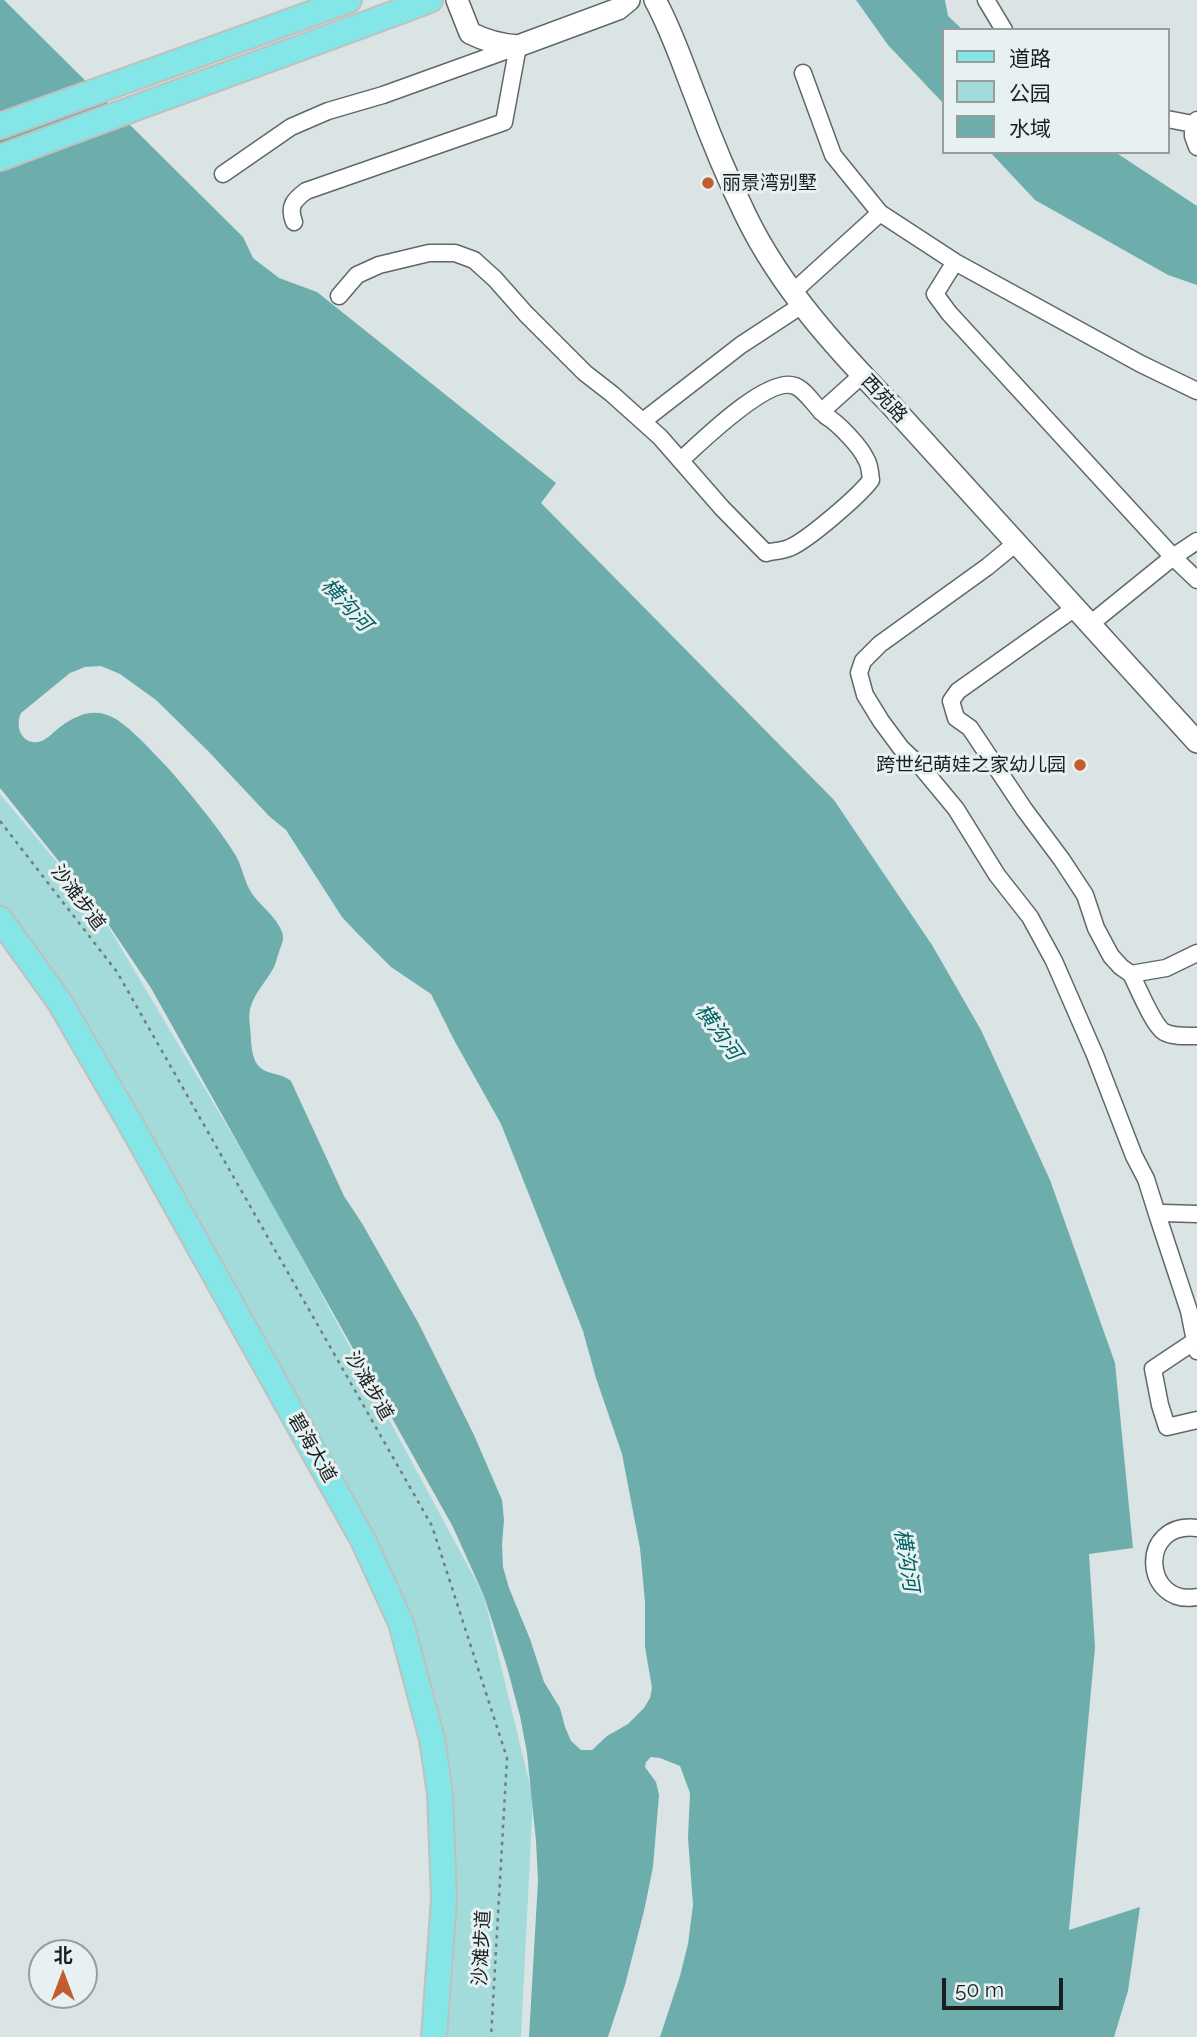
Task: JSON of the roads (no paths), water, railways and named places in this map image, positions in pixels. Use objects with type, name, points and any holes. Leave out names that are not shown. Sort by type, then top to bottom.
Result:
[{"type":"main road","points":[[0,126],[349,0]]},
{"type":"main road","points":[[0,158],[430,0]]},
{"type":"main road","points":[[457,0],[470,33],[485,41],[519,46],[618,9],[629,0]]},
{"type":"main road","name":"西苑路","points":[[655,0],[747,219],[798,299],[844,356],[1197,742]]},
{"type":"main road","name":"碧海大道","points":[[0,919],[59,1002],[91,1054],[359,1532],[401,1623],[432,1739],[440,1794],[444,1899],[434,2037]]},
{"type":"main road","name":"碧海大道","points":[[0,934],[52,1007],[118,1118],[341,1519],[369,1572],[393,1627],[423,1742],[432,1797],[435,1899],[426,2037]]},
{"type":"street","points":[[986,0],[1003,28]]},
{"type":"street","points":[[223,174],[291,127],[328,111],[383,95],[519,46]]},
{"type":"street","points":[[293,222],[290,212],[295,199],[306,191],[504,122],[519,46]]},
{"type":"street","points":[[803,73],[833,155],[880,213],[955,262],[1141,364],[1197,391]]},
{"type":"street","points":[[1169,119],[1195,122],[1193,136],[1197,147]]},
{"type":"street","points":[[643,421],[798,299],[880,213]]},
{"type":"street","points":[[340,296],[357,275],[379,265],[429,253],[455,253],[474,260],[585,373],[660,437],[722,509],[766,553],[790,548],[846,505],[871,480],[867,460],[830,418],[795,386],[777,385],[756,397],[681,460]]},
{"type":"street","points":[[955,262],[935,294],[949,313],[1197,580]]},
{"type":"street","points":[[821,412],[862,375]]},
{"type":"street","points":[[1089,625],[1173,557],[1197,541]]},
{"type":"street","points":[[1015,544],[987,568],[880,644],[863,661],[859,673],[866,695],[881,721],[901,748],[922,768],[956,809],[997,875],[1030,917],[1054,961],[1146,1180],[1189,1311],[1196,1346],[1153,1370],[1160,1405],[1167,1427],[1197,1420]]},
{"type":"street","points":[[1075,607],[969,682],[951,701],[956,718],[970,728],[1085,895],[1096,928],[1111,956],[1131,974],[1162,1031],[1175,1036],[1197,1036]]},
{"type":"street","points":[[1131,974],[1166,968],[1197,953]]},
{"type":"street","points":[[1158,1217],[1164,1213],[1197,1214]]},
{"type":"street","points":[[1197,1528],[1173,1530],[1156,1548],[1153,1560],[1160,1583],[1169,1592],[1181,1597],[1197,1597]]},
{"type":"water","name":"横沟河","points":[[0,0],[4,0],[243,237],[253,258],[279,278],[317,292],[556,483],[541,503],[834,800],[932,945],[981,1030],[1050,1180],[1115,1363],[1133,1548],[1089,1554],[1095,1647],[1069,1930],[1140,1907],[1128,1991],[1114,2037],[660,2037],[688,1944],[693,1905],[688,1838],[690,1793],[680,1766],[651,1757],[645,1767],[656,1782],[659,1795],[653,1867],[625,1985],[608,2037],[529,2037],[538,1881],[536,1841],[527,1753],[520,1716],[484,1596],[453,1527],[151,988],[102,915],[0,788]],"holes":[[[101,666],[120,674],[156,700],[269,816],[286,830],[342,917],[356,932],[391,967],[431,994],[501,1124],[583,1331],[622,1454],[640,1548],[645,1602],[645,1647],[652,1688],[650,1698],[628,1724],[607,1736],[592,1750],[581,1750],[571,1741],[560,1708],[544,1682],[503,1567],[502,1500],[474,1435],[419,1324],[344,1196],[291,1081],[262,1069],[255,1060],[251,1041],[250,1009],[275,964],[283,940],[280,927],[250,890],[236,856],[215,825],[172,772],[126,726],[116,719],[96,713],[73,719],[41,741],[28,741],[20,731],[21,713],[70,673],[85,667]]]},
{"type":"water","points":[[856,0],[945,0],[948,16],[961,28],[942,28],[942,102],[888,45]]},
{"type":"water","points":[[992,154],[1118,154],[1197,206],[1197,285],[1168,275],[1035,200]]},
{"type":"place","name":"丽景湾别墅","points":[[708,183]]},
{"type":"place","name":"跨世纪萌娃之家幼儿园","points":[[1080,765]]}]
